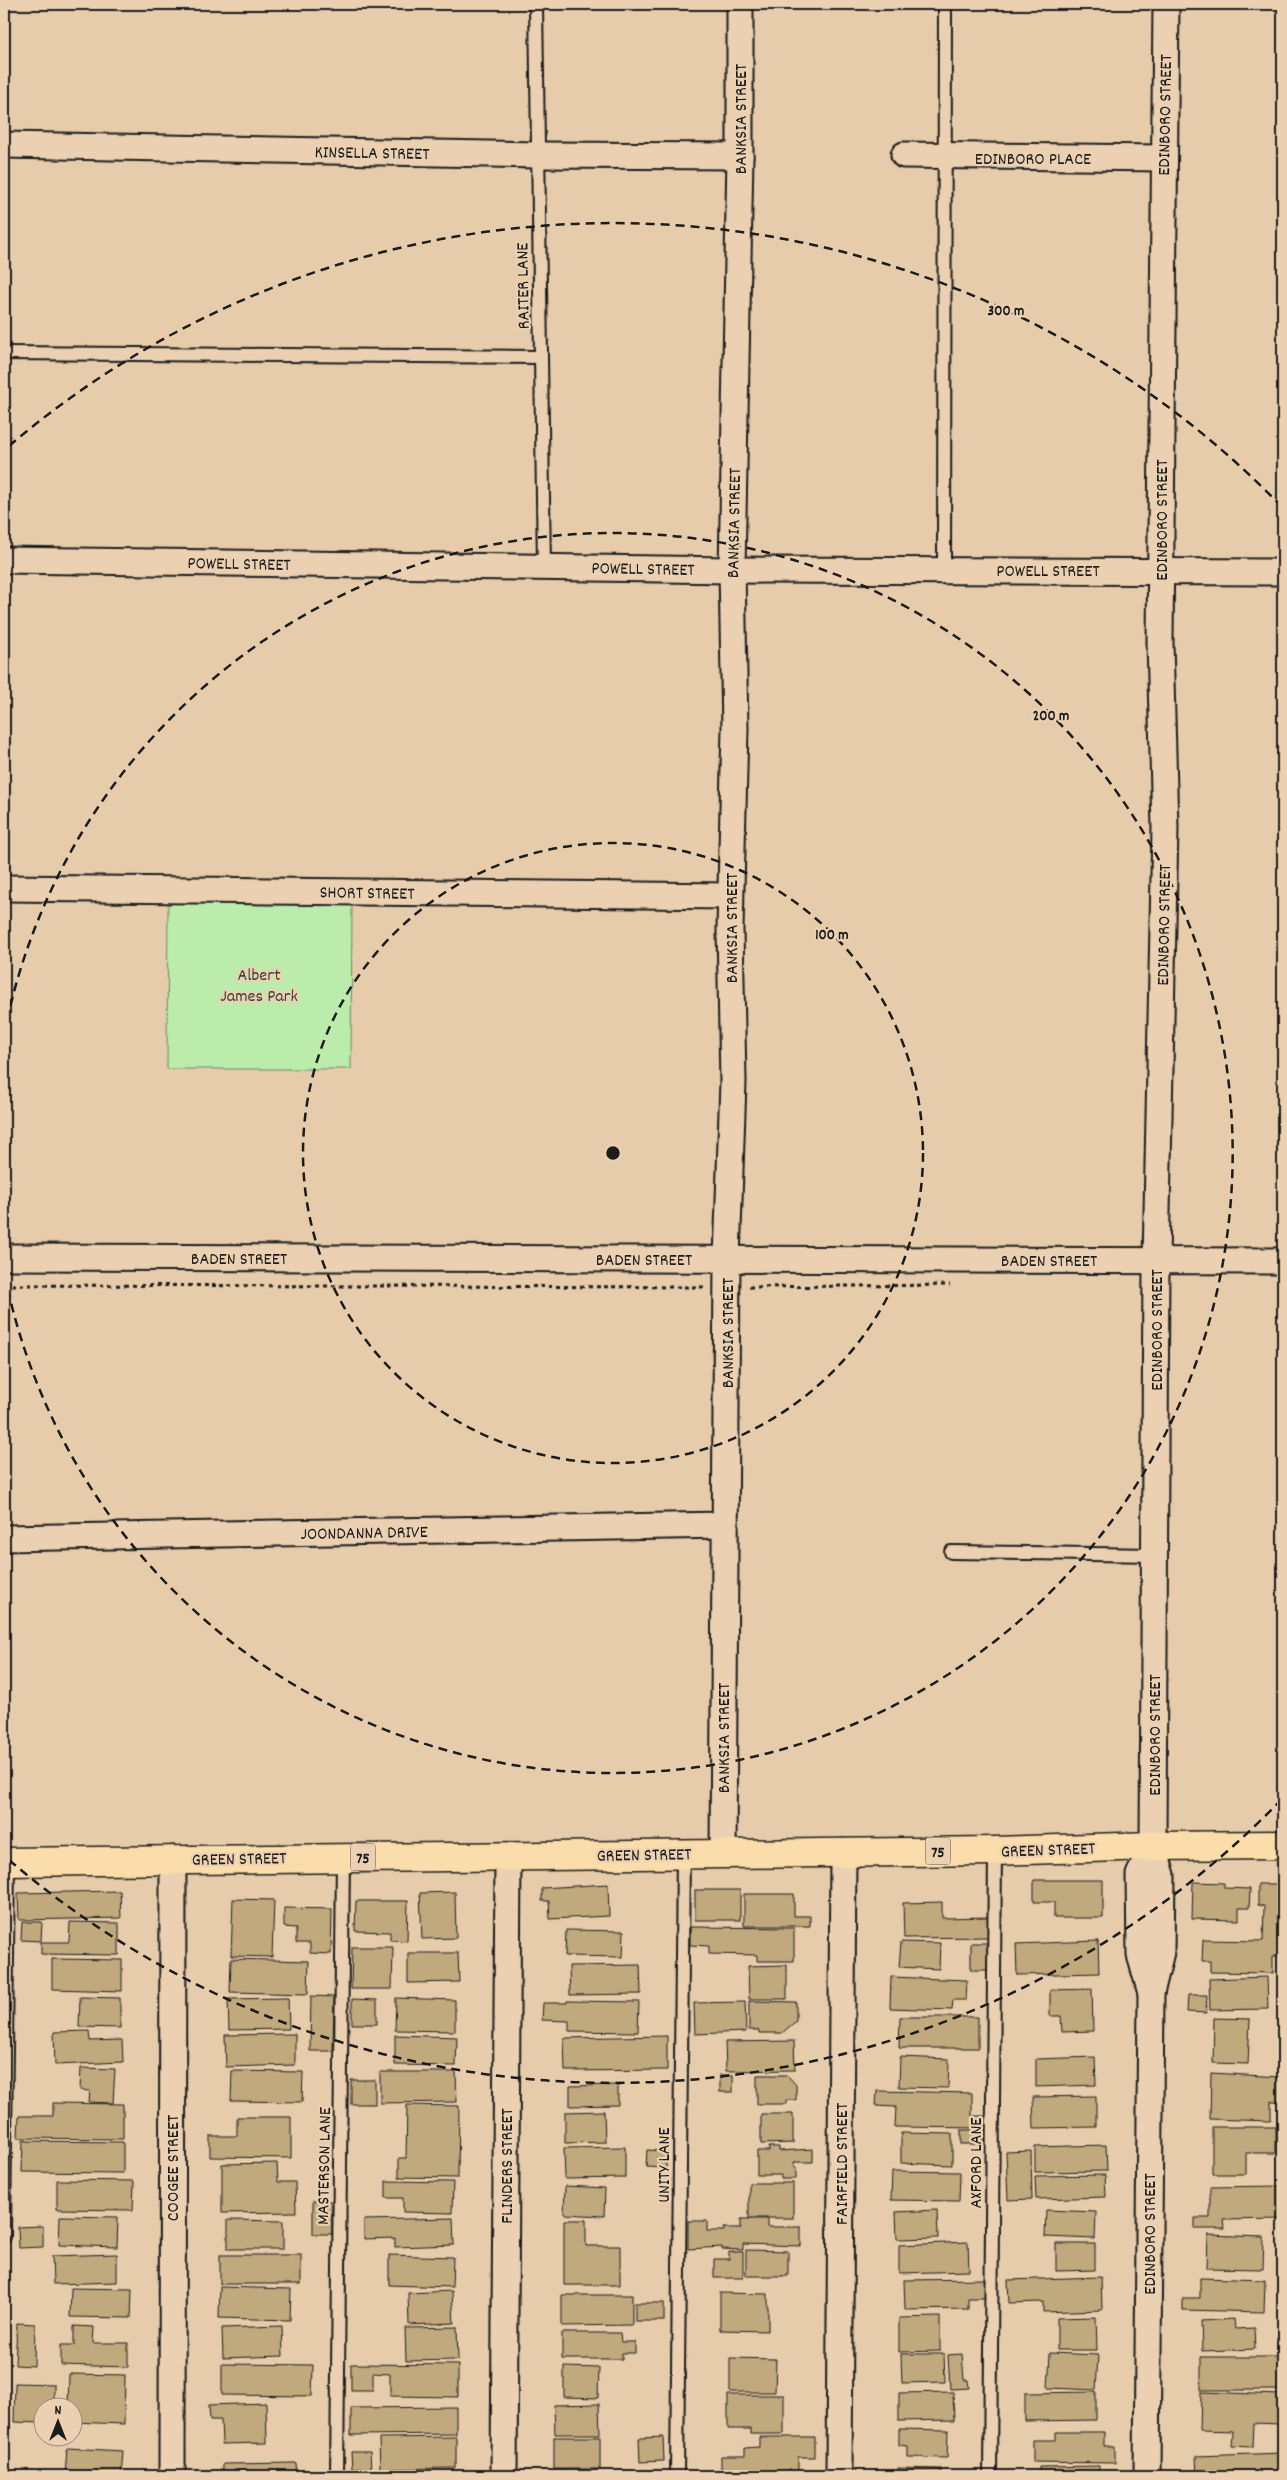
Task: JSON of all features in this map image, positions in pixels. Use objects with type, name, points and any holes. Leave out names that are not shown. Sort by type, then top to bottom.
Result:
[{"type":"main road","name":"GREEN STREET","points":[[6,1862],[995,1851],[1153,1846],[1283,1846]]},
{"type":"street","name":"BANKSIA STREET","points":[[723,1853],[727,1259],[733,1082],[730,896],[735,729],[732,570],[740,156],[740,4]]},
{"type":"street","name":"EDINBORO STREET","points":[[1147,2476],[1151,1993],[1140,1956],[1139,1875],[1153,1846],[1156,1260],[1165,828],[1160,571],[1166,4]]},
{"type":"street","name":"KINSELLA STREET","points":[[4,145],[538,155],[740,156]]},
{"type":"street","name":"EDINBORO PLACE","points":[[904,155],[946,157],[1163,158]]},
{"type":"street","name":"POWELL STREET","points":[[4,560],[732,570],[1283,572]]},
{"type":"street","name":"SHORT STREET","points":[[4,888],[730,896]]},
{"type":"street","name":"BADEN STREET","points":[[4,1257],[1283,1261]]},
{"type":"street","name":"JOONDANNA DRIVE","points":[[4,1538],[725,1525]]},
{"type":"street","name":"FAIRFIELD STREET","points":[[839,2476],[843,1852]]},
{"type":"street","name":"FLINDERS STREET","points":[[504,2476],[508,1856]]},
{"type":"street","name":"COOGEE STREET","points":[[172,2476],[173,1859]]},
{"type":"lane","name":"RAITER LANE","points":[[536,4],[544,567]]},
{"type":"lane","points":[[944,570],[945,4]]},
{"type":"lane","points":[[4,353],[541,357]]},
{"type":"lane","points":[[951,1552],[1154,1554]]},
{"type":"lane","name":"AXFORD LANE","points":[[990,2476],[995,1851]]},
{"type":"lane","name":"UNITY LANE","points":[[678,2476],[683,1854]]},
{"type":"lane","name":"MASTERSON LANE","points":[[337,2476],[343,1857]]},
{"type":"lane","points":[[4,2237],[6,1862]]},
{"type":"path","points":[[4,1285],[728,1287],[958,1285]]},
{"type":"green space","name":"Albert James Park","points":[[168,900],[352,900],[351,1069],[167,1069]]},
{"type":"building","points":[[1034,1880],[1103,1880],[1103,1918],[1054,1918],[1054,1902],[1034,1902]]},
{"type":"building","points":[[1193,1882],[1224,1883],[1224,1888],[1250,1889],[1249,1908],[1239,1908],[1239,1920],[1192,1919]]},
{"type":"building","points":[[608,1884],[609,1916],[550,1919],[549,1901],[542,1901],[542,1888]]},
{"type":"building","points":[[1258,1884],[1283,1884],[1283,1956],[1273,1956],[1273,1973],[1210,1972],[1210,1961],[1202,1961],[1203,1940],[1263,1941],[1264,1906],[1258,1905]]},
{"type":"building","points":[[695,1890],[740,1890],[740,1920],[695,1920]]},
{"type":"building","points":[[120,1891],[121,1918],[19,1920],[18,1893]]},
{"type":"building","points":[[455,1892],[456,1938],[422,1939],[420,1893]]},
{"type":"building","points":[[744,1894],[794,1894],[794,1916],[810,1916],[810,1926],[744,1926]]},
{"type":"building","points":[[233,1899],[274,1900],[272,1957],[231,1956]]},
{"type":"building","points":[[356,1901],[408,1901],[407,1941],[390,1940],[390,1932],[355,1931]]},
{"type":"building","points":[[942,1902],[942,1918],[988,1917],[988,1937],[904,1938],[903,1903]]},
{"type":"building","points":[[284,1908],[332,1909],[331,1954],[310,1953],[310,1943],[296,1943],[296,1928],[284,1927]]},
{"type":"building","points":[[22,1922],[42,1922],[41,1941],[21,1940]]},
{"type":"building","points":[[70,1922],[119,1923],[119,1955],[41,1954],[41,1942],[69,1942]]},
{"type":"building","points":[[690,1927],[794,1928],[794,1961],[757,1961],[757,1955],[709,1954],[709,1946],[690,1945]]},
{"type":"building","points":[[566,1930],[624,1931],[623,1957],[565,1956]]},
{"type":"building","points":[[1098,1941],[1099,1973],[1017,1975],[1016,1944]]},
{"type":"building","points":[[901,1942],[940,1943],[939,1969],[899,1967]]},
{"type":"building","points":[[971,1943],[988,1943],[987,1970],[971,1970]]},
{"type":"building","points":[[352,1947],[393,1947],[392,1989],[351,1989]]},
{"type":"building","points":[[408,1953],[458,1953],[459,1982],[408,1983]]},
{"type":"building","points":[[52,1959],[122,1960],[122,1991],[52,1989]]},
{"type":"building","points":[[231,1959],[309,1961],[308,1994],[230,1992]]},
{"type":"building","points":[[640,1965],[641,1994],[570,1995],[569,1966]]},
{"type":"building","points":[[787,1965],[787,1999],[749,1999],[748,1966]]},
{"type":"building","points":[[891,1977],[967,1980],[966,2000],[953,2000],[952,2010],[890,2008]]},
{"type":"building","points":[[1267,1977],[1268,2009],[1210,2010],[1209,1979]]},
{"type":"building","points":[[1092,1989],[1093,2031],[1062,2032],[1061,2016],[1050,2016],[1050,1990]]},
{"type":"building","points":[[1188,1995],[1207,1995],[1206,2013],[1187,2012]]},
{"type":"building","points":[[311,1996],[334,1997],[333,2051],[310,2051]]},
{"type":"building","points":[[80,1997],[120,1998],[120,2028],[79,2027]]},
{"type":"building","points":[[288,1998],[289,2029],[229,2030],[228,1999]]},
{"type":"building","points":[[396,1998],[455,2000],[455,2031],[395,2030]]},
{"type":"building","points":[[352,1999],[377,2000],[377,2024],[352,2024]]},
{"type":"building","points":[[567,2001],[639,2002],[638,2032],[569,2031],[569,2021],[542,2020],[543,2003],[567,2003]]},
{"type":"building","points":[[749,2001],[796,2002],[796,2021],[782,2033],[759,2033],[759,2030],[749,2030]]},
{"type":"building","points":[[745,2002],[746,2032],[695,2034],[694,2003]]},
{"type":"building","points":[[900,2017],[978,2017],[978,2048],[899,2048]]},
{"type":"building","points":[[1214,2018],[1250,2019],[1248,2064],[1213,2063]]},
{"type":"building","points":[[89,2031],[90,2041],[122,2040],[123,2062],[55,2065],[54,2032]]},
{"type":"building","points":[[295,2034],[295,2065],[226,2067],[225,2035]]},
{"type":"building","points":[[395,2035],[457,2037],[456,2066],[395,2065]]},
{"type":"building","points":[[667,2036],[667,2070],[565,2071],[564,2038]]},
{"type":"building","points":[[794,2041],[795,2070],[726,2071],[725,2042]]},
{"type":"building","points":[[900,2057],[949,2059],[948,2088],[899,2087]]},
{"type":"building","points":[[1095,2057],[1096,2085],[1036,2087],[1036,2059]]},
{"type":"building","points":[[81,2068],[115,2069],[113,2103],[89,2102],[90,2091],[80,2090]]},
{"type":"building","points":[[232,2071],[303,2072],[302,2102],[231,2101]]},
{"type":"building","points":[[380,2072],[456,2072],[457,2102],[380,2103]]},
{"type":"building","points":[[1211,2073],[1281,2077],[1281,2101],[1271,2101],[1271,2121],[1210,2119]]},
{"type":"building","points":[[720,2075],[733,2075],[733,2092],[720,2092]]},
{"type":"building","points":[[757,2075],[787,2075],[796,2085],[796,2100],[786,2100],[786,2104],[757,2104]]},
{"type":"building","points":[[351,2080],[375,2080],[375,2104],[351,2104]]},
{"type":"building","points":[[618,2085],[618,2105],[570,2106],[570,2086]]},
{"type":"building","points":[[877,2091],[972,2093],[972,2116],[986,2116],[986,2128],[895,2127],[896,2107],[876,2106]]},
{"type":"building","points":[[1096,2096],[1096,2127],[1034,2128],[1033,2097]]},
{"type":"building","points":[[53,2103],[123,2104],[123,2139],[18,2138],[19,2116],[53,2116]]},
{"type":"building","points":[[407,2105],[459,2106],[458,2178],[399,2177],[399,2158],[406,2158]]},
{"type":"building","points":[[604,2111],[605,2142],[565,2143],[565,2112]]},
{"type":"building","points":[[761,2114],[793,2114],[793,2143],[761,2144]]},
{"type":"building","points":[[237,2117],[291,2117],[291,2158],[210,2157],[210,2136],[237,2136]]},
{"type":"building","points":[[1212,2127],[1276,2127],[1276,2153],[1246,2153],[1246,2174],[1212,2174]]},
{"type":"building","points":[[961,2130],[984,2130],[984,2144],[961,2144]]},
{"type":"building","points":[[901,2133],[952,2134],[952,2165],[901,2163]]},
{"type":"building","points":[[23,2141],[123,2142],[123,2173],[22,2172]]},
{"type":"building","points":[[1106,2145],[1107,2171],[1035,2172],[1035,2147]]},
{"type":"building","points":[[625,2147],[625,2178],[565,2179],[564,2148]]},
{"type":"building","points":[[769,2147],[779,2147],[779,2151],[813,2149],[813,2162],[794,2162],[796,2179],[781,2179],[781,2175],[757,2175],[757,2151],[769,2151]]},
{"type":"building","points":[[647,2150],[666,2151],[666,2168],[646,2167]]},
{"type":"building","points":[[1031,2151],[1032,2199],[1008,2200],[1006,2152]]},
{"type":"building","points":[[277,2163],[278,2182],[295,2182],[296,2212],[222,2213],[222,2164]]},
{"type":"building","points":[[892,2171],[960,2172],[959,2201],[891,2200]]},
{"type":"building","points":[[1105,2175],[1106,2197],[1036,2199],[1035,2176]]},
{"type":"building","points":[[57,2180],[134,2181],[133,2210],[57,2209]]},
{"type":"building","points":[[386,2181],[453,2182],[452,2213],[403,2212],[403,2198],[386,2198]]},
{"type":"building","points":[[749,2183],[793,2183],[793,2218],[749,2218]]},
{"type":"building","points":[[565,2186],[605,2188],[604,2216],[564,2214]]},
{"type":"building","points":[[1283,2186],[1282,2219],[1224,2220],[1225,2229],[1195,2229],[1195,2218],[1210,2218],[1210,2187]]},
{"type":"building","points":[[313,2201],[332,2201],[332,2234],[313,2234]]},
{"type":"building","points":[[937,2210],[938,2238],[897,2239],[896,2212]]},
{"type":"building","points":[[1046,2210],[1096,2212],[1095,2239],[1045,2237]]},
{"type":"building","points":[[60,2216],[118,2217],[117,2247],[59,2245]]},
{"type":"building","points":[[453,2218],[454,2245],[395,2247],[395,2238],[364,2239],[364,2220]]},
{"type":"building","points":[[741,2219],[767,2219],[767,2227],[801,2227],[801,2246],[743,2244],[743,2250],[722,2249],[722,2247],[688,2249],[688,2221],[707,2221],[707,2231],[724,2231],[724,2228],[741,2228]]},
{"type":"building","points":[[228,2220],[283,2221],[283,2249],[228,2249]]},
{"type":"building","points":[[564,2220],[586,2220],[586,2246],[620,2246],[620,2285],[564,2285]]},
{"type":"building","points":[[43,2226],[43,2247],[19,2248],[18,2227]]},
{"type":"building","points":[[1208,2235],[1264,2237],[1263,2269],[1207,2268]]},
{"type":"building","points":[[968,2242],[969,2271],[899,2273],[899,2245]]},
{"type":"building","points":[[1056,2244],[1095,2244],[1095,2270],[1056,2271]]},
{"type":"building","points":[[746,2250],[788,2251],[788,2276],[746,2276]]},
{"type":"building","points":[[729,2252],[743,2252],[743,2278],[714,2278],[714,2259],[729,2259]]},
{"type":"building","points":[[117,2254],[117,2282],[53,2284],[52,2256]]},
{"type":"building","points":[[220,2255],[301,2255],[301,2284],[220,2284]]},
{"type":"building","points":[[389,2255],[453,2257],[452,2287],[389,2285]]},
{"type":"building","points":[[1101,2277],[1102,2310],[1043,2312],[1043,2302],[1009,2303],[1008,2280]]},
{"type":"building","points":[[1200,2278],[1265,2280],[1264,2312],[1183,2310],[1183,2298],[1200,2298]]},
{"type":"building","points":[[985,2279],[986,2298],[968,2298],[968,2309],[905,2310],[904,2280]]},
{"type":"building","points":[[220,2287],[291,2289],[290,2320],[219,2318]]},
{"type":"building","points":[[71,2288],[132,2289],[131,2318],[70,2317]]},
{"type":"building","points":[[452,2291],[454,2323],[409,2325],[408,2293]]},
{"type":"building","points":[[720,2293],[768,2294],[768,2331],[720,2330]]},
{"type":"building","points":[[562,2295],[632,2295],[632,2325],[562,2326]]},
{"type":"building","points":[[635,2303],[664,2303],[664,2321],[635,2321]]},
{"type":"building","points":[[940,2317],[940,2351],[899,2352],[899,2318]]},
{"type":"building","points":[[1096,2317],[1097,2350],[1057,2350],[1057,2318]]},
{"type":"building","points":[[1234,2319],[1235,2329],[1254,2328],[1255,2349],[1202,2351],[1201,2321]]},
{"type":"building","points":[[17,2323],[35,2324],[34,2366],[15,2365]]},
{"type":"building","points":[[74,2326],[94,2327],[93,2343],[128,2343],[128,2367],[61,2365],[61,2345],[74,2345]]},
{"type":"building","points":[[282,2326],[283,2356],[223,2358],[222,2328]]},
{"type":"building","points":[[457,2327],[458,2360],[406,2361],[405,2328]]},
{"type":"building","points":[[562,2333],[620,2333],[621,2342],[635,2342],[635,2353],[622,2353],[622,2359],[562,2359]]},
{"type":"building","points":[[1050,2353],[1098,2355],[1096,2390],[1048,2388]]},
{"type":"building","points":[[901,2354],[944,2354],[945,2382],[902,2383]]},
{"type":"building","points":[[962,2354],[964,2380],[968,2380],[969,2388],[950,2389],[948,2355]]},
{"type":"building","points":[[1201,2357],[1279,2357],[1279,2372],[1283,2372],[1283,2390],[1201,2390]]},
{"type":"building","points":[[730,2358],[776,2359],[775,2392],[730,2392]]},
{"type":"building","points":[[222,2364],[313,2365],[312,2396],[222,2395]]},
{"type":"building","points":[[351,2364],[458,2365],[458,2397],[390,2396],[390,2374],[373,2373],[373,2390],[351,2390]]},
{"type":"building","points":[[564,2367],[599,2368],[598,2398],[564,2397]]},
{"type":"building","points":[[69,2374],[125,2375],[124,2424],[82,2422],[82,2398],[68,2398]]},
{"type":"building","points":[[15,2383],[54,2384],[54,2398],[32,2398],[32,2423],[14,2422]]},
{"type":"building","points":[[953,2392],[954,2420],[899,2421],[899,2393]]},
{"type":"building","points":[[1096,2392],[1096,2420],[1025,2421],[1025,2393]]},
{"type":"building","points":[[1201,2392],[1281,2395],[1280,2424],[1253,2423],[1252,2447],[1232,2446],[1233,2431],[1200,2430]]},
{"type":"building","points":[[728,2395],[784,2395],[784,2434],[751,2434],[751,2429],[728,2429]]},
{"type":"building","points":[[266,2403],[267,2443],[222,2444],[221,2420],[210,2420],[209,2405]]},
{"type":"building","points":[[599,2404],[600,2434],[555,2434],[554,2405]]},
{"type":"building","points":[[456,2407],[456,2434],[351,2435],[351,2408]]},
{"type":"building","points":[[899,2429],[948,2430],[947,2458],[908,2457],[908,2446],[899,2445]]},
{"type":"building","points":[[1056,2432],[1104,2432],[1104,2446],[1115,2446],[1115,2463],[1033,2462],[1033,2440],[1056,2440]]},
{"type":"building","points":[[456,2437],[456,2468],[380,2469],[379,2438]]},
{"type":"building","points":[[554,2437],[600,2437],[600,2469],[554,2469]]},
{"type":"building","points":[[663,2437],[664,2461],[640,2462],[639,2438]]},
{"type":"building","points":[[759,2437],[815,2437],[815,2457],[798,2457],[798,2476],[721,2476],[721,2456],[745,2456],[745,2448],[759,2447]]},
{"type":"building","points":[[67,2448],[123,2451],[121,2476],[65,2476]]},
{"type":"building","points":[[351,2452],[370,2452],[371,2469],[352,2469]]},
{"type":"building","points":[[1283,2453],[1283,2476],[1197,2476],[1196,2456]]},
{"type":"building","points":[[296,2463],[297,2476],[223,2476],[223,2464]]},
{"type":"building","points":[[1099,2466],[1099,2476],[1039,2476],[1039,2467]]},
{"type":"building","points":[[898,2468],[941,2469],[941,2476],[898,2476]]},
{"type":"building","points":[[621,2474],[621,2476],[561,2476]]}]
